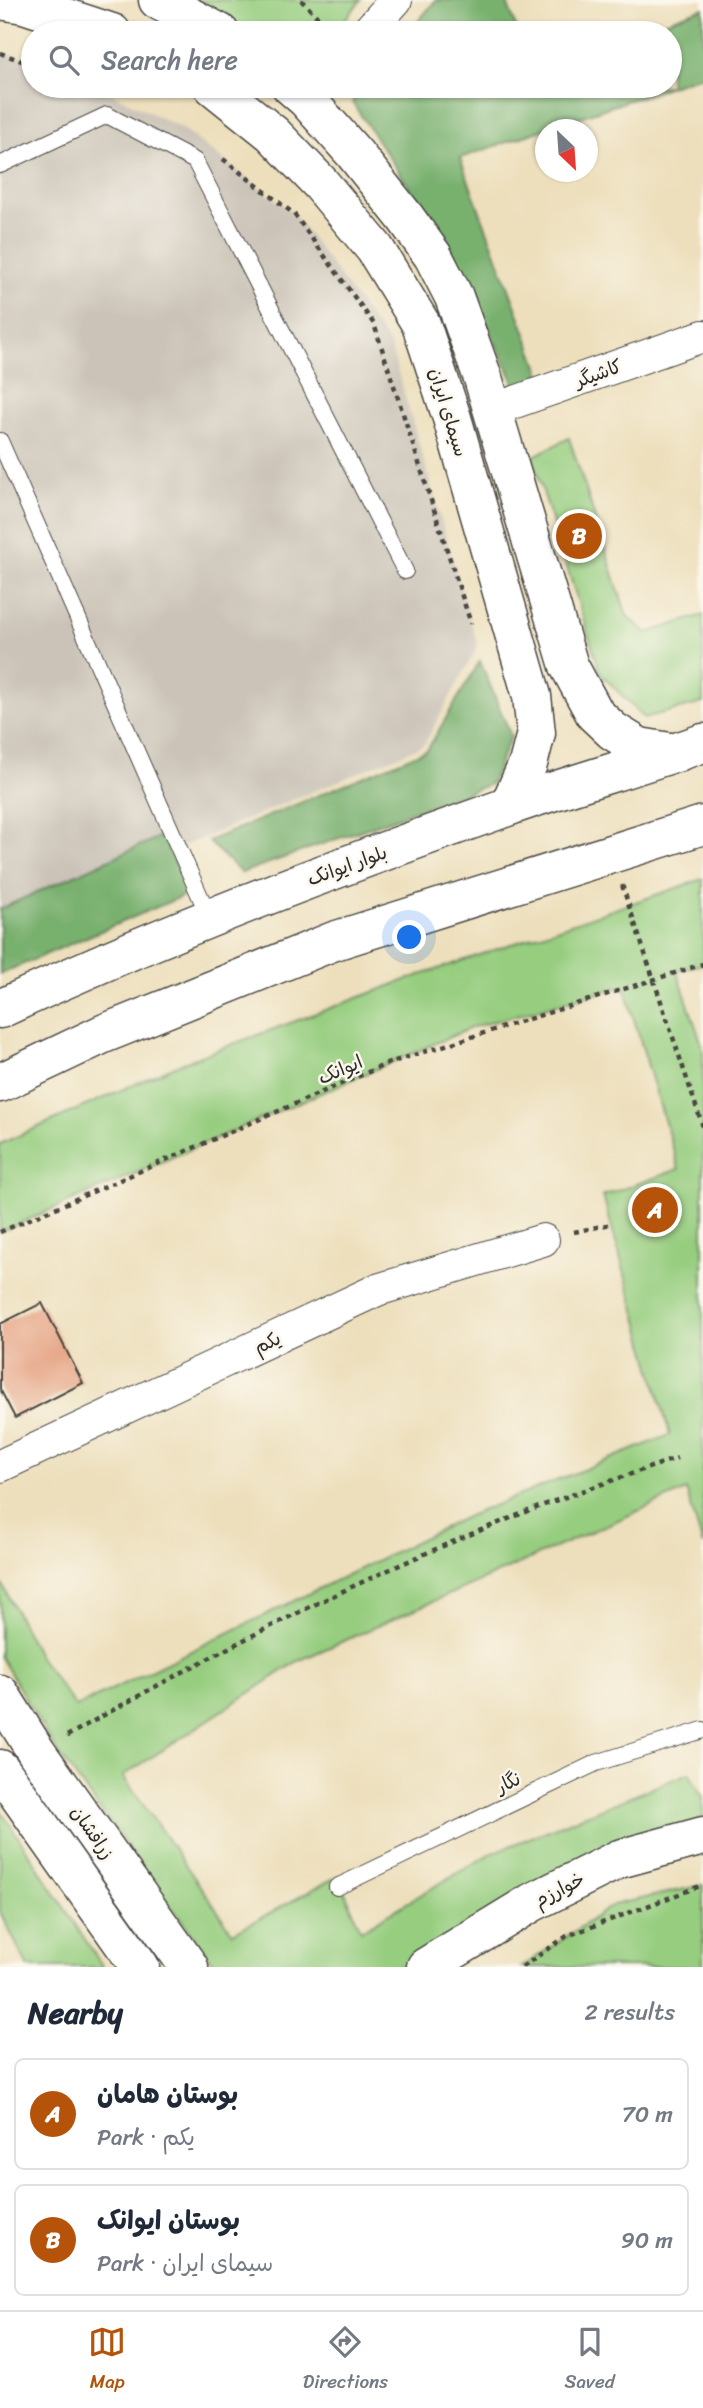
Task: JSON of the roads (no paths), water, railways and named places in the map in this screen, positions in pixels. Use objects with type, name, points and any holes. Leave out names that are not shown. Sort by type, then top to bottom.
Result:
[{"type":"street","points":[[0,0],[24,4],[76,21]]},
{"type":"street","points":[[158,0],[197,21]]},
{"type":"street","points":[[377,21],[396,0]]},
{"type":"street","name":"سیمای ایران","points":[[228,98],[273,134],[329,193],[375,249],[421,324],[452,418],[532,696],[536,733],[528,764],[509,806]]},
{"type":"street","points":[[273,134],[299,98]]},
{"type":"street","points":[[311,98],[433,256],[454,297],[492,410],[569,666],[585,697],[595,714],[613,731],[639,747],[690,748]]},
{"type":"street","name":"کاشیگر","points":[[492,410],[703,336]]},
{"type":"street","points":[[452,418],[492,410]]},
{"type":"street","name":"بلوار ایوانک","points":[[0,1009],[76,973],[311,878],[509,806],[690,748]]},
{"type":"street","points":[[0,1083],[103,1034],[334,942],[703,825]]},
{"type":"street","name":"یکم","points":[[0,1466],[377,1290],[543,1240]]},
{"type":"street","name":"زرافشان","points":[[0,1694],[37,1753],[189,1967]]},
{"type":"street","name":"زرافشان","points":[[0,1769],[140,1967]]},
{"type":"street","name":"خوارزم","points":[[426,1967],[531,1903],[619,1859],[703,1836]]},
{"type":"lane","points":[[0,164],[107,115],[195,161],[405,571]]},
{"type":"lane","points":[[0,441],[210,919]]},
{"type":"lane","name":"نگار","points":[[337,1887],[596,1763],[703,1730]]},
{"type":"place","name":"بوستان ایوانک","points":[[579,536]]},
{"type":"place","name":"بوستان هامان","points":[[655,1210]]}]
